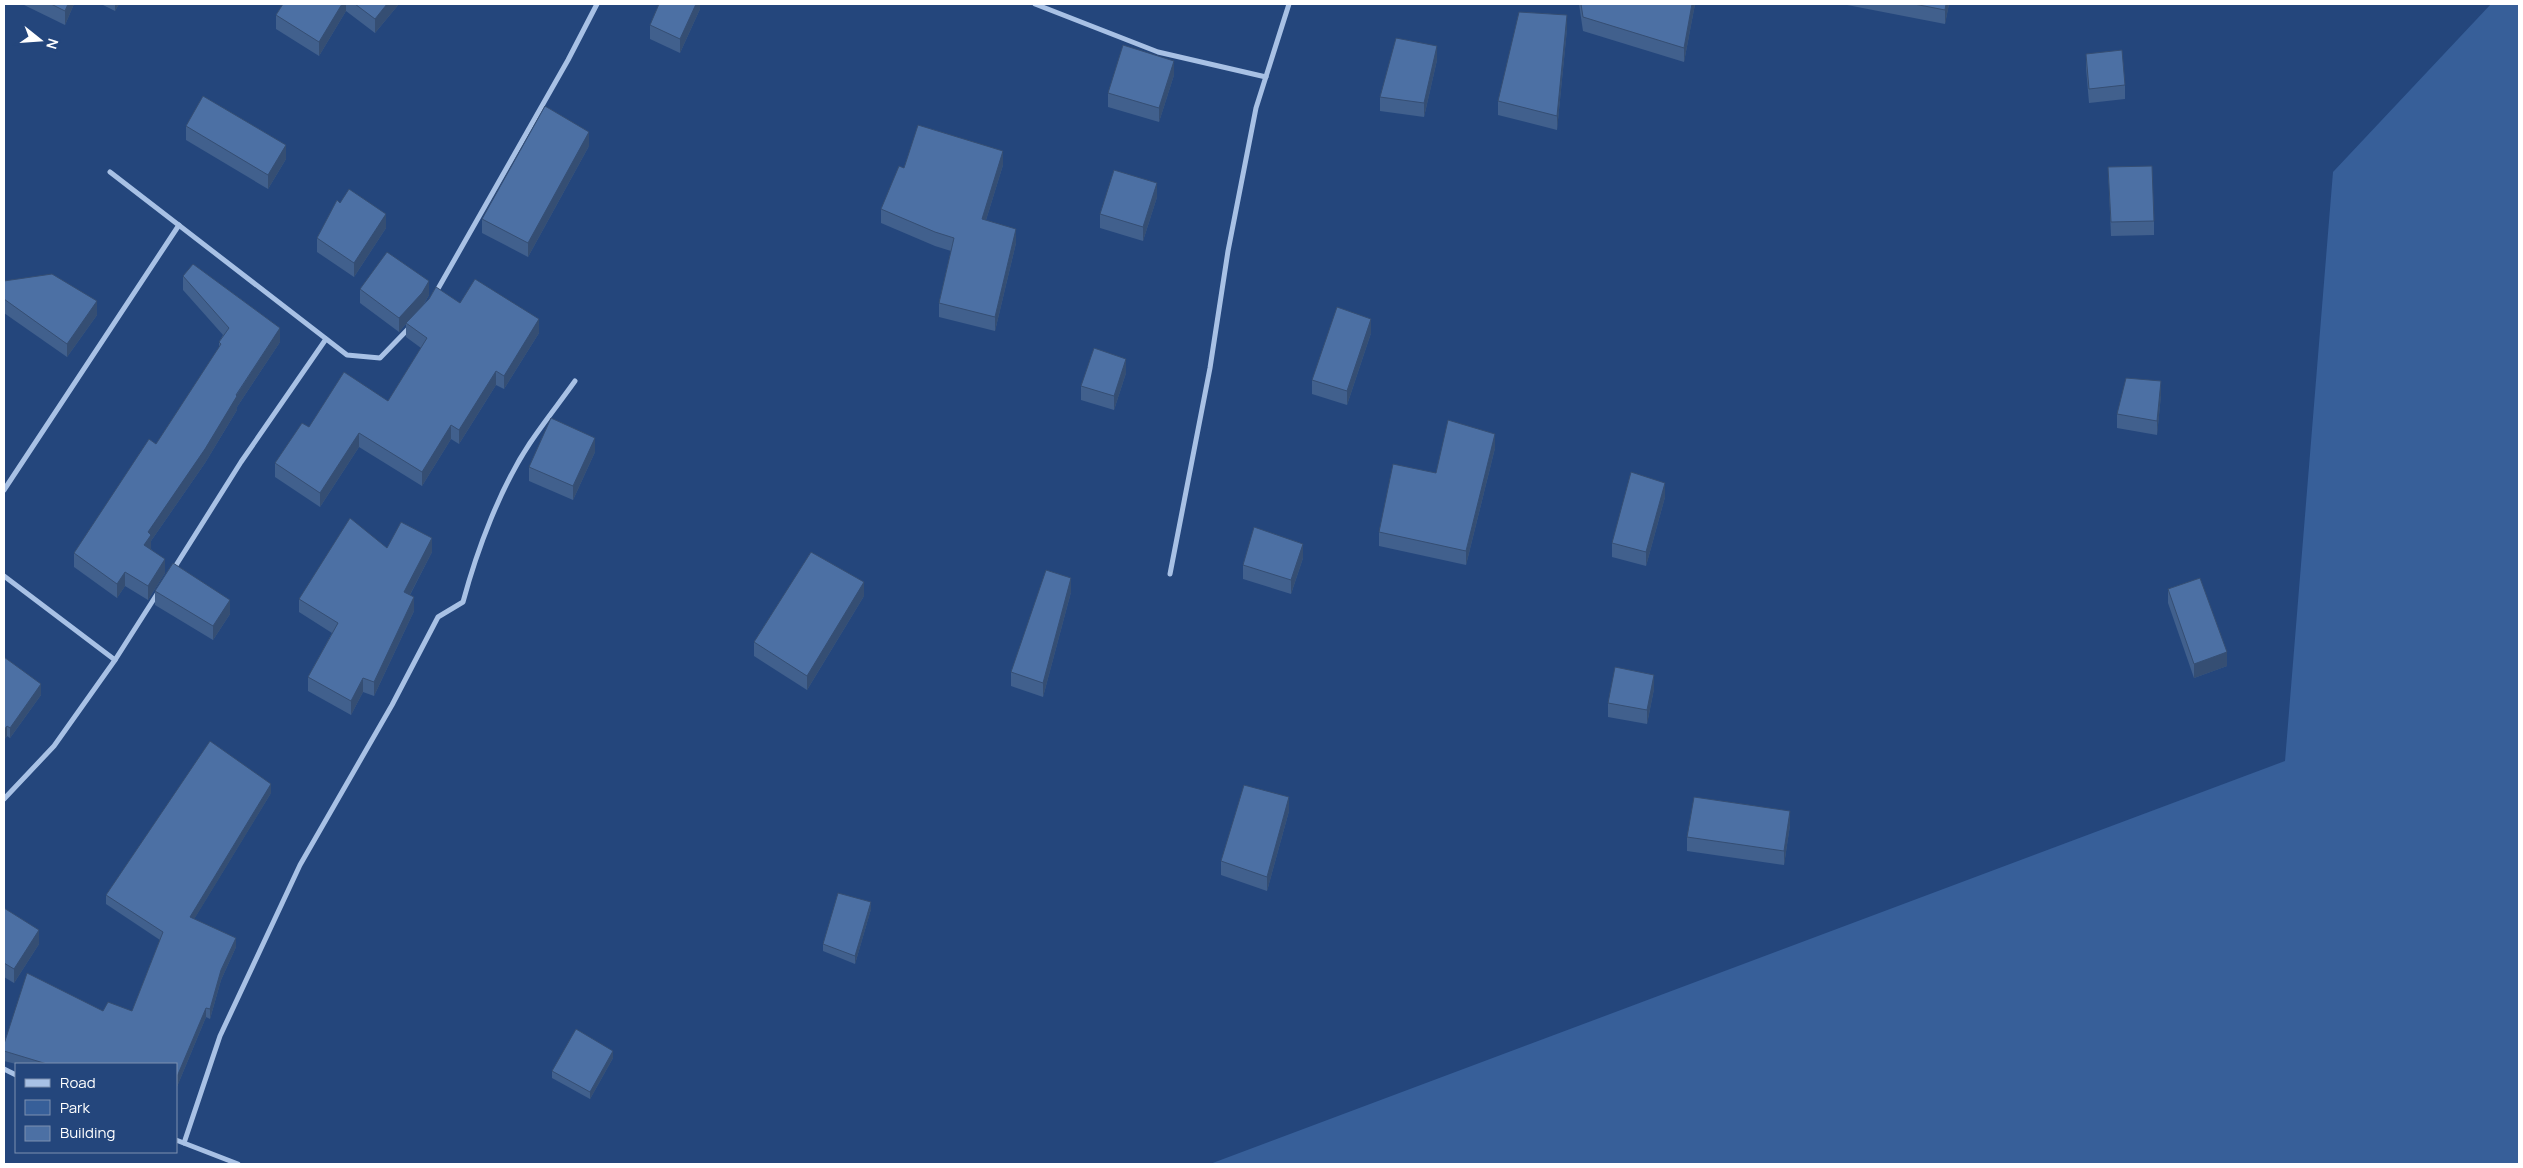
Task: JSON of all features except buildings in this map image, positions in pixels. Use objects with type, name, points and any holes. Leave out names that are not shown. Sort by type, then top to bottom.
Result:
[{"type":"street","points":[[431,302],[568,60],[597,4]]},
{"type":"street","points":[[1035,4],[1158,52],[1266,77]]},
{"type":"street","points":[[1170,574],[1210,368],[1228,250],[1256,108],[1289,4]]},
{"type":"street","points":[[110,172],[347,355],[380,358],[413,324]]},
{"type":"street","points":[[4,490],[179,225]]},
{"type":"street","points":[[168,578],[241,462],[326,339]]},
{"type":"street","points":[[184,1143],[220,1036],[300,865],[392,705],[438,618],[463,602],[473,566],[492,515],[529,444],[576,381]]},
{"type":"street","points":[[4,576],[115,660]]},
{"type":"street","points":[[4,799],[54,746],[115,660],[162,586]]},
{"type":"street","points":[[178,1141],[238,1164]]},
{"type":"green space","points":[[2491,4],[2519,4],[2519,1164],[1210,1164],[2285,761],[2333,172]]}]
